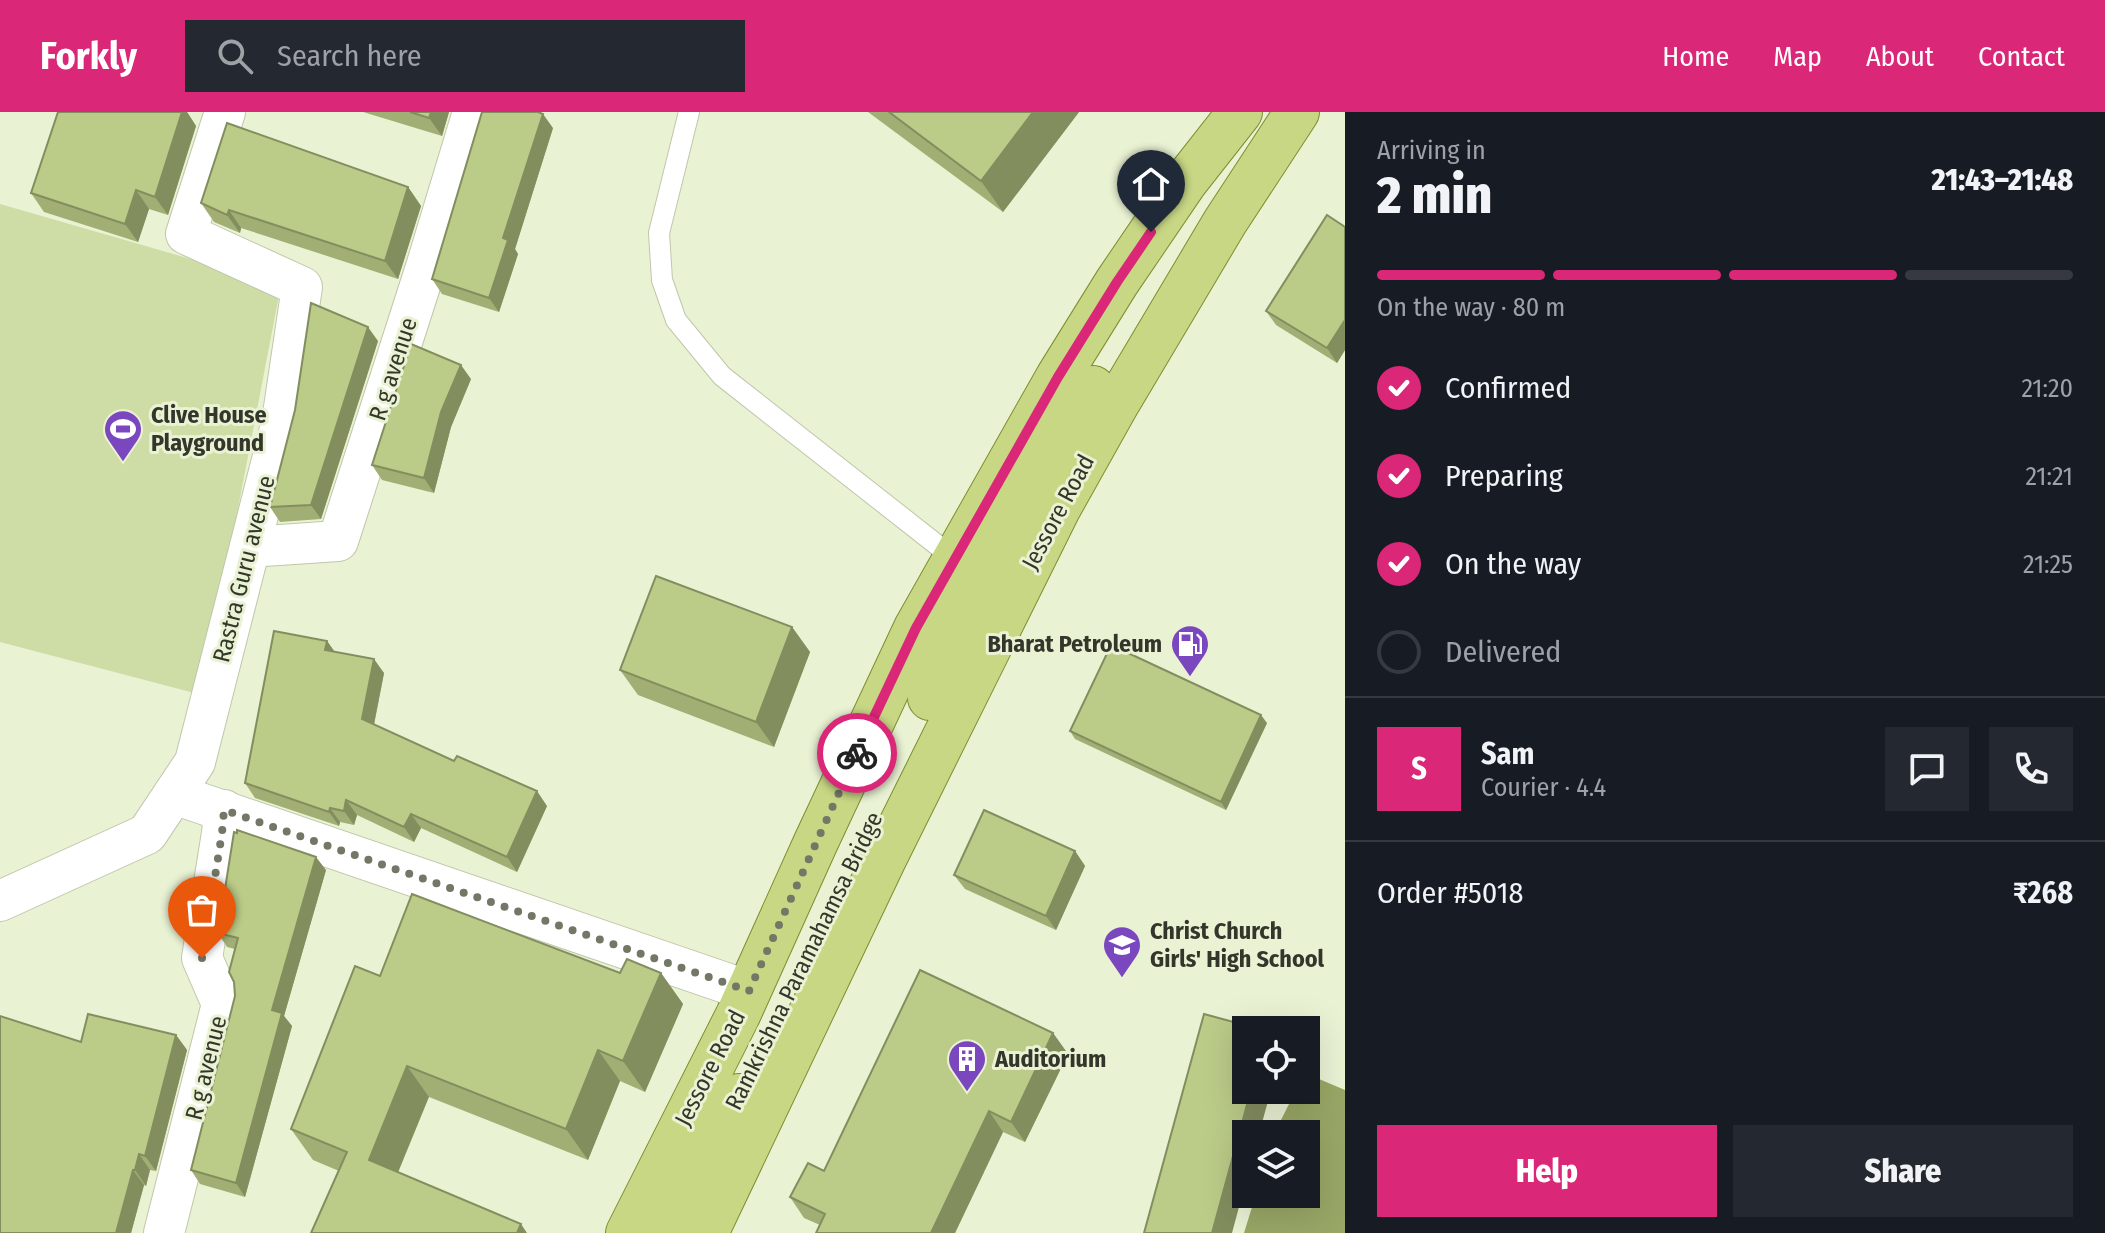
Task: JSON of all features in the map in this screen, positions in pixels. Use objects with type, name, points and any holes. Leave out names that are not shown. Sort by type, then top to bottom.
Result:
[{"type":"main road","points":[[1246,124],[1289,112]]},
{"type":"main road","name":"Jessore Road","points":[[706,1233],[884,859],[1058,509],[1217,235],[1297,112]]},
{"type":"main road","name":"Jessore Road","points":[[628,1233],[749,991],[916,628],[1058,377],[1117,282],[1185,182],[1246,124]]},
{"type":"main road","name":"Ramkrishna Paramahamsa Bridge","points":[[670,1233],[812,950],[961,632],[1044,469],[1246,124]]},
{"type":"street","name":"Rastra Guru avenue","points":[[0,901],[147,834],[195,762],[282,421],[302,287],[186,234],[225,112]]},
{"type":"street","name":"R g avenue","points":[[250,547],[338,541],[473,112]]},
{"type":"street","points":[[174,794],[749,991]]},
{"type":"street","name":"R g avenue","points":[[164,1233],[222,1004],[202,958],[224,810]]},
{"type":"lane","points":[[689,112],[659,233],[662,280],[676,320],[722,376],[955,559]]},
{"type":"shaded area","name":"Clive House Playground","points":[[0,204],[281,285],[202,695],[0,642]]},
{"type":"shaded area","points":[[1320,1079],[1345,1090],[1345,1233],[1244,1233],[1252,1208],[1320,1208],[1320,1120],[1281,1120],[1289,1104],[1320,1104]]},
{"type":"building","points":[[58,112],[182,112],[155,197],[136,190],[125,224],[31,193]]},
{"type":"building","points":[[410,112],[431,112],[429,118]]},
{"type":"building","points":[[482,112],[543,114],[503,238],[508,240],[489,298],[432,279]]},
{"type":"building","points":[[889,112],[1033,112],[981,181]]},
{"type":"building","points":[[227,123],[408,187],[385,261],[229,210],[227,215],[201,203]]},
{"type":"building","points":[[1327,215],[1345,227],[1345,320],[1327,348],[1266,311]]},
{"type":"building","points":[[311,303],[368,327],[311,505],[270,507],[295,410]]},
{"type":"building","points":[[411,344],[461,365],[441,412],[424,478],[372,465]]},
{"type":"building","points":[[656,576],[792,627],[756,722],[620,670]]},
{"type":"building","points":[[274,631],[327,641],[325,650],[374,659],[362,719],[454,761],[457,756],[537,791],[507,857],[411,814],[404,827],[346,800],[344,811],[330,808],[329,812],[245,783]]},
{"type":"building","points":[[1111,645],[1261,715],[1221,802],[1070,731]]},
{"type":"building","points":[[984,810],[1075,851],[1046,916],[954,875]]},
{"type":"building","points":[[237,830],[316,857],[272,1010],[282,1013],[236,1183],[191,1170],[235,996],[234,982],[229,972],[238,938],[218,933],[234,832],[237,833]]},
{"type":"building","points":[[412,894],[620,973],[627,959],[661,973],[623,1061],[598,1050],[566,1129],[407,1066],[369,1160],[521,1224],[517,1233],[311,1233],[347,1152],[291,1129],[355,966],[380,976]]},
{"type":"building","name":"Auditorium","points":[[920,970],[1053,1033],[1011,1122],[989,1111],[931,1233],[816,1233],[825,1214],[790,1197],[808,1163],[824,1171]]},
{"type":"building","points":[[88,1014],[176,1035],[145,1156],[139,1154],[116,1233],[0,1233],[0,1016],[81,1042]]},
{"type":"building","points":[[1204,1014],[1232,1022],[1232,1104],[1247,1104],[1243,1120],[1232,1120],[1232,1160],[1212,1233],[1144,1233]]},
{"type":"way so far","points":[[202,958],[224,810],[749,991],[857,753]]},
{"type":"place","name":"Clive House Playground","points":[[123,463]]},
{"type":"place","name":"Bharat Petroleum","points":[[1190,678]]},
{"type":"place","name":"Christ Church Girls' High School","points":[[1122,979]]},
{"type":"place","name":"Auditorium","points":[[967,1093]]},
{"type":"route","points":[[857,753],[916,628],[1058,377],[1151,232]]}]
